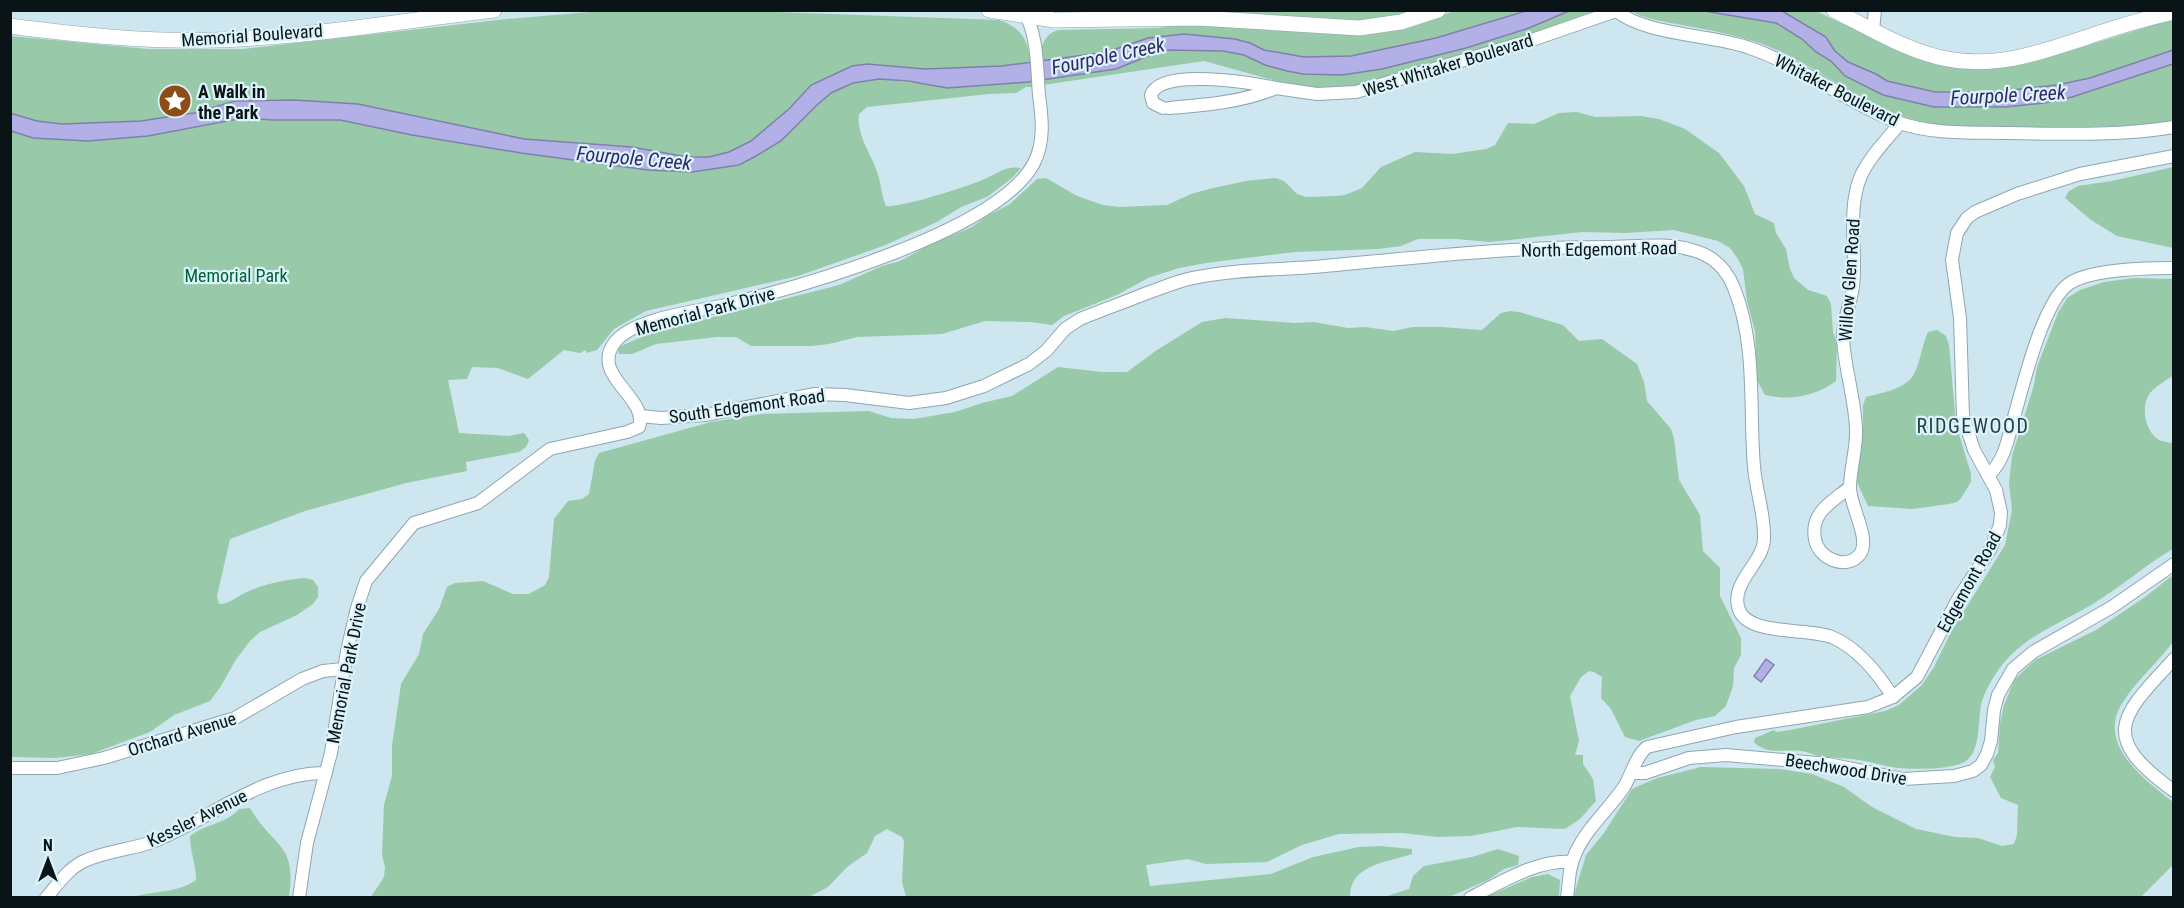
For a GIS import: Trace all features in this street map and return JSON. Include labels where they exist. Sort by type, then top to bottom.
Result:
[{"type":"street","name":"Memorial Boulevard","points":[[10,26],[126,38],[216,40],[305,33],[494,10]]},
{"type":"street","points":[[989,10],[1026,12],[1065,20],[1228,19],[1359,28],[1401,22],[1438,10]]},
{"type":"street","points":[[1834,10],[1919,51],[1936,57],[1975,63],[2029,56],[2142,15],[2174,12]]},
{"type":"street","points":[[1873,30],[1875,10]]},
{"type":"street","name":"West Whitaker Boulevard","points":[[1276,88],[1253,96],[1219,103],[1166,108],[1154,103],[1151,94],[1156,86],[1170,80],[1240,82],[1317,93],[1356,92],[1532,40],[1615,11]]},
{"type":"street","name":"Whitaker Boulevard","points":[[1615,11],[1638,23],[1749,48],[1781,61],[1900,123],[1934,130],[2048,134],[2138,133],[2174,127]]},
{"type":"street","name":"Memorial Park Drive","points":[[299,897],[307,843],[333,743],[343,669],[357,608],[366,581],[414,523],[477,503],[549,449],[639,427],[640,416],[630,397],[613,377],[610,367],[611,349],[624,334],[656,321],[835,275],[950,228],[983,210],[1017,185],[1037,157],[1041,127],[1033,36],[1026,12]]},
{"type":"street","name":"Willow Glen Road","points":[[1850,487],[1822,509],[1815,524],[1817,548],[1826,558],[1833,560],[1856,558],[1863,548],[1863,536],[1850,487],[1856,430],[1843,337],[1853,286],[1856,194],[1864,169],[1900,123]]},
{"type":"street","name":"Edgemont Road","points":[[1567,897],[1572,862],[1582,842],[1617,797],[1642,752],[1654,745],[1736,728],[1856,709],[1893,698],[1920,672],[1958,599],[1997,536],[2001,512],[1996,490],[1968,438],[1963,416],[1960,318],[1952,260],[1954,241],[1967,218],[1984,206],[2080,174],[2174,156]]},
{"type":"street","name":"North Edgemont Road","points":[[1080,319],[1191,278],[1232,272],[1511,250],[1665,246],[1701,253],[1720,264],[1733,284],[1742,315],[1750,374],[1754,463],[1764,541],[1739,591],[1738,609],[1742,615],[1758,626],[1821,633],[1838,640],[1848,646],[1876,674],[1893,698]]},
{"type":"street","points":[[1989,475],[2003,458],[2024,382],[2046,316],[2064,288],[2080,278],[2096,275],[2150,268],[2174,268]]},
{"type":"street","name":"South Edgemont Road","points":[[640,416],[661,418],[705,415],[816,394],[909,403],[946,398],[984,386],[1029,364],[1046,351],[1065,329],[1080,319]]},
{"type":"street","name":"Beechwood Drive","points":[[1632,773],[1646,773],[1689,758],[1726,755],[1828,764],[1903,779],[1954,776],[1973,771],[1981,765],[1988,754],[1998,695],[2013,669],[2033,652],[2112,607],[2174,564]]},
{"type":"street","points":[[2174,658],[2134,702],[2126,717],[2124,731],[2129,748],[2155,776],[2174,791]]},
{"type":"street","name":"Orchard Avenue","points":[[10,768],[57,768],[104,758],[235,718],[302,679],[323,671],[343,669]]},
{"type":"street","name":"Kessler Avenue","points":[[46,897],[81,862],[160,838],[257,789],[307,774],[326,773]]},
{"type":"street","points":[[1470,897],[1541,866],[1557,861],[1572,862]]},
{"type":"green space","name":"Memorial Park","points":[[613,10],[748,11],[999,20],[1010,25],[1024,38],[1029,55],[1033,87],[1026,87],[1016,93],[867,107],[859,114],[860,131],[877,170],[886,206],[905,204],[933,196],[974,183],[1005,169],[1021,168],[987,197],[961,207],[937,222],[883,246],[798,276],[646,311],[614,329],[597,350],[586,353],[586,350],[580,353],[564,350],[528,379],[498,368],[472,367],[467,379],[448,380],[459,433],[509,436],[524,433],[529,440],[526,447],[519,452],[466,462],[467,471],[406,483],[305,511],[230,539],[217,596],[219,604],[227,603],[266,585],[305,578],[313,580],[318,587],[318,597],[313,604],[297,615],[260,632],[250,641],[210,701],[174,715],[150,732],[91,754],[56,758],[11,757],[11,36],[148,49],[243,49],[507,19]],"holes":[[[858,73],[926,84],[879,79],[853,83],[831,93],[739,165],[692,172],[648,170],[462,143],[689,165],[726,158]]]},
{"type":"green space","points":[[1175,11],[1420,11],[1365,22]]},
{"type":"green space","points":[[1454,11],[1594,11],[1528,35],[1351,87],[1311,87],[1277,81],[1204,61],[1043,85],[1042,46],[1050,34],[1058,30],[1159,28],[1180,24],[1358,35],[1419,24]]},
{"type":"green space","points":[[1630,11],[1816,11],[1900,51],[1956,68],[1992,69],[2030,63],[2173,19],[2173,121],[2089,127],[1984,128],[1929,123],[1877,106],[1796,59],[1762,44],[1722,33],[1656,20]]},
{"type":"green space","points":[[1577,112],[1595,117],[1641,116],[1659,119],[1685,129],[1719,153],[1744,186],[1755,214],[1774,223],[1776,233],[1786,249],[1794,278],[1808,290],[1827,296],[1831,304],[1833,332],[1837,343],[1836,381],[1812,394],[1802,396],[1765,395],[1757,380],[1755,331],[1747,301],[1743,269],[1738,259],[1730,248],[1718,241],[1674,230],[1625,233],[1583,232],[1490,242],[1418,239],[1401,246],[1378,249],[1295,252],[1179,268],[1148,278],[1117,295],[1064,316],[1052,325],[985,321],[942,334],[857,337],[811,346],[751,346],[736,337],[717,337],[656,344],[632,354],[619,354],[618,350],[621,346],[651,333],[839,285],[882,266],[900,261],[972,227],[1010,204],[1037,179],[1046,178],[1077,196],[1103,205],[1119,207],[1167,205],[1209,189],[1246,181],[1275,178],[1284,181],[1297,194],[1306,197],[1345,195],[1362,188],[1381,167],[1415,152],[1452,154],[1486,149],[1495,145],[1508,123],[1534,124],[1559,113]]},
{"type":"green space","points":[[2173,167],[2173,248],[2117,236],[2091,220],[2065,198],[2069,191],[2078,186]]},
{"type":"green space","points":[[2134,278],[2173,279],[2173,376],[2150,393],[2145,411],[2147,425],[2154,436],[2159,440],[2173,443],[2173,549],[2102,598],[2042,632],[2008,658],[1987,688],[1981,708],[1975,749],[1966,761],[1950,767],[1904,768],[1854,759],[1823,757],[1801,751],[1764,749],[1754,742],[1755,738],[1774,730],[1776,732],[1790,730],[1885,711],[1899,705],[1922,685],[1934,667],[1951,632],[2005,545],[2012,510],[2009,483],[2012,456],[2034,385],[2037,367],[2058,313],[2067,298],[2080,290],[2104,282]]},
{"type":"green space","points":[[1510,311],[1563,325],[1579,341],[1602,339],[1637,364],[1644,382],[1647,401],[1671,429],[1679,480],[1700,515],[1703,551],[1720,568],[1720,596],[1741,638],[1741,655],[1734,668],[1733,686],[1726,706],[1715,716],[1696,720],[1639,741],[1625,737],[1611,709],[1601,698],[1602,677],[1589,671],[1581,677],[1570,696],[1579,741],[1575,755],[1583,755],[1583,764],[1593,779],[1596,801],[1580,819],[1565,829],[1517,827],[1471,836],[1438,837],[1402,833],[1339,834],[1302,845],[1267,862],[1206,864],[1188,859],[1146,865],[1150,886],[1271,874],[1313,857],[1359,847],[1412,849],[1412,854],[1363,871],[1351,886],[1350,897],[906,897],[902,882],[904,841],[902,837],[887,829],[875,836],[867,853],[847,867],[828,887],[809,897],[371,897],[384,877],[385,867],[382,855],[384,805],[392,776],[392,746],[401,684],[419,654],[423,634],[439,609],[447,587],[455,583],[483,581],[513,594],[529,594],[545,585],[549,577],[554,519],[568,501],[582,499],[589,494],[595,461],[599,453],[711,422],[762,414],[869,411],[891,418],[914,419],[955,412],[1012,396],[1058,367],[1102,372],[1127,372],[1202,322],[1225,318],[1295,323],[1313,322],[1348,328],[1365,327],[1393,331],[1413,327],[1482,330],[1501,313]]},
{"type":"green space","points":[[1937,330],[1946,336],[1949,345],[1956,424],[1971,474],[1971,482],[1957,502],[1949,504],[1913,509],[1868,506],[1857,482],[1863,429],[1863,405],[1866,397],[1894,389],[1912,378],[1928,332]]},
{"type":"green space","points":[[2173,575],[2173,642],[2129,694],[2116,717],[2115,732],[2119,746],[2127,760],[2149,783],[2173,802],[2173,865],[2141,897],[1573,898],[1586,855],[1604,833],[1632,789],[1657,778],[1701,767],[1779,769],[1812,774],[1844,787],[1872,807],[1916,829],[1955,837],[1978,838],[2002,846],[2014,844],[2017,835],[2018,805],[2001,798],[1990,777],[1995,767],[1993,760],[1998,753],[2004,705],[2015,679],[2035,660],[2096,630]]},
{"type":"green space","points":[[250,808],[286,855],[291,879],[289,897],[132,897],[173,890],[196,880],[190,836],[228,818],[239,809]]},
{"type":"green space","points":[[1498,849],[1519,856],[1518,865],[1504,869],[1488,880],[1449,897],[1384,897],[1409,889],[1413,876],[1424,866],[1472,857]]},
{"type":"green space","points":[[1548,874],[1560,880],[1559,897],[1486,897],[1532,877]]},
{"type":"water","name":"Fourpole Creek","points":[[1526,11],[1569,11],[1529,28],[1466,48],[1382,69],[1342,75],[1303,74],[1287,71],[1265,65],[1244,55],[1223,51],[1169,50],[1158,52],[1116,69],[1028,82],[947,88],[908,81],[879,79],[853,83],[831,93],[781,141],[756,156],[739,165],[692,172],[648,170],[521,153],[412,135],[340,120],[243,118],[148,136],[88,141],[33,138],[11,131],[10,113],[37,121],[62,124],[141,121],[194,113],[235,101],[294,100],[358,104],[524,139],[632,147],[687,157],[709,157],[729,152],[751,141],[790,108],[811,85],[852,66],[867,64],[925,69],[1002,66],[1107,52],[1148,38],[1184,34],[1235,39],[1264,50],[1304,57],[1351,56],[1436,38]]},
{"type":"water","name":"Fourpole Creek","points":[[1704,11],[1782,11],[1826,37],[1834,50],[1848,62],[1887,81],[1935,92],[1995,92],[2057,85],[2090,78],[2173,50],[2173,64],[2072,97],[2044,103],[2005,107],[1934,107],[1883,95],[1845,76],[1831,61],[1776,23]]},
{"type":"water","points":[[1766,659],[1774,665],[1761,682],[1754,676]]},
{"type":"place","name":"A Walk in the Park","points":[[175,101]]},
{"type":"district","name":"RIDGEWOOD","points":[[1973,426]]}]
